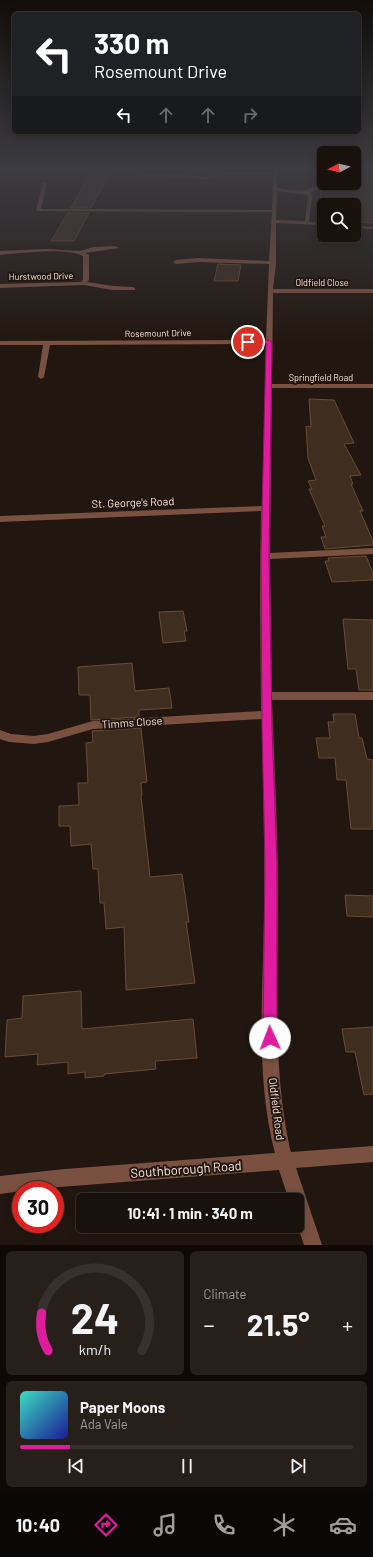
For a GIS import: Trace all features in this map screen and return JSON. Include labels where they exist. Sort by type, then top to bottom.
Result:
[{"type":"street","name":"Oldfield Road","points":[[274,227],[273,263],[270,291],[265,556],[266,696],[271,862],[269,1024],[274,1095],[279,1135],[286,1162],[313,1245]]},
{"type":"street","points":[[361,227],[373,228]]},
{"type":"street","points":[[0,253],[69,250],[81,252],[94,249],[116,248]]},
{"type":"street","points":[[81,252],[86,255],[86,280],[83,283]]},
{"type":"street","points":[[176,262],[198,260],[273,263]]},
{"type":"street","name":"Hurstwood Drive","points":[[0,286],[83,283],[113,288],[133,289]]},
{"type":"street","name":"Oldfield Close","points":[[270,291],[373,291]]},
{"type":"street","name":"Rosemount Drive","points":[[0,343],[269,342]]},
{"type":"street","points":[[41,378],[47,343]]},
{"type":"street","name":"Springfield Road","points":[[268,386],[373,386]]},
{"type":"street","name":"St. George's Road","points":[[0,519],[266,508]]},
{"type":"street","points":[[265,556],[373,551]]},
{"type":"street","points":[[266,696],[373,696]]},
{"type":"street","name":"Timms Close","points":[[0,734],[9,738],[34,740],[48,738],[92,725],[267,715]]},
{"type":"street","name":"Southborough Road","points":[[0,1185],[373,1154]]},
{"type":"building","points":[[59,227],[81,227],[74,241],[51,241]]},
{"type":"building","points":[[218,264],[241,265],[238,281],[214,281]]},
{"type":"building","points":[[309,399],[334,400],[354,443],[344,444],[361,475],[350,476],[353,484],[351,484],[363,511],[360,511],[373,541],[373,545],[325,549],[321,537],[326,537],[322,526],[325,526],[309,489],[312,489],[308,481],[316,480],[308,458],[306,426],[311,427]]},
{"type":"building","points":[[366,556],[373,573],[373,580],[332,582],[325,561],[329,561],[328,558]]},
{"type":"building","points":[[183,611],[187,631],[184,631],[186,641],[163,643],[159,612]]},
{"type":"building","points":[[343,619],[373,620],[373,690],[359,690],[356,669],[348,669]]},
{"type":"building","points":[[132,663],[135,691],[169,688],[172,708],[139,710],[139,717],[91,720],[90,695],[79,695],[78,667]]},
{"type":"building","points":[[333,714],[355,714],[359,738],[362,738],[367,759],[373,760],[373,829],[351,829],[346,780],[337,780],[335,758],[319,758],[316,738],[330,738],[328,722],[334,722]]},
{"type":"building","points":[[141,728],[147,782],[141,783],[141,796],[150,877],[182,874],[189,922],[186,922],[195,983],[126,990],[124,927],[106,929],[104,903],[100,903],[98,869],[93,869],[91,844],[71,846],[70,826],[59,826],[59,806],[79,805],[78,783],[88,783],[86,743],[93,742],[92,731]]},
{"type":"building","points":[[345,895],[373,896],[373,917],[347,916]]},
{"type":"building","points":[[81,991],[82,1029],[193,1019],[197,1058],[155,1061],[156,1069],[104,1074],[104,1076],[85,1078],[85,1072],[68,1074],[68,1062],[37,1065],[38,1054],[5,1057],[7,1020],[22,1018],[23,996]]},
{"type":"building","points":[[373,1027],[373,1094],[364,1095],[355,1052],[346,1052],[342,1029]]},
{"type":"route","points":[[248,342],[269,342],[265,623],[271,862],[270,1038]]}]
